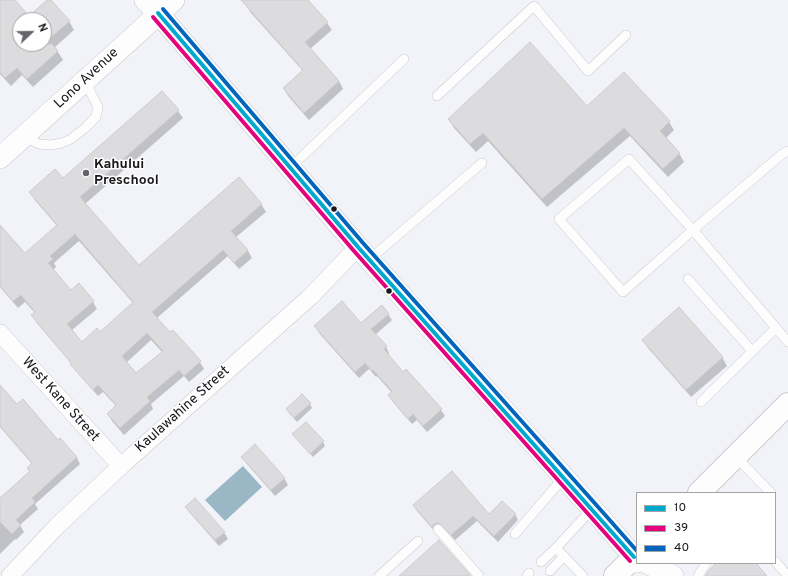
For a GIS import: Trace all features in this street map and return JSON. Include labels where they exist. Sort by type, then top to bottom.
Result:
[{"type":"main road","points":[[700,492],[788,404]]},
{"type":"main road","points":[[615,576],[636,561]]},
{"type":"street","name":"Lono Avenue","points":[[0,158],[84,81],[152,7],[174,0]]},
{"type":"street","points":[[152,7],[364,253],[636,558]]},
{"type":"street","name":"Kaulawahine Street","points":[[10,576],[57,526],[121,466],[311,296],[364,253]]},
{"type":"street","name":"West Kane Street","points":[[0,333],[121,466]]},
{"type":"street","points":[[640,564],[644,576]]},
{"type":"street","points":[[647,564],[673,576]]},
{"type":"lane","points":[[437,96],[532,3],[588,71],[626,35]]},
{"type":"lane","points":[[290,168],[404,59]]},
{"type":"lane","points":[[24,137],[39,144],[50,146],[71,139],[85,128],[96,117],[98,107],[84,81]]},
{"type":"lane","points":[[788,151],[781,155],[692,230],[623,292],[559,220],[629,159],[692,230],[788,342]]},
{"type":"lane","points":[[364,253],[482,163]]},
{"type":"lane","points":[[688,279],[752,351]]},
{"type":"lane","points":[[701,402],[776,328]]},
{"type":"lane","points":[[736,457],[770,492]]},
{"type":"lane","points":[[515,534],[564,477]]},
{"type":"lane","points":[[541,562],[592,509]]},
{"type":"lane","points":[[438,529],[479,576]]},
{"type":"lane","points":[[380,576],[418,541]]},
{"type":"lane","points":[[556,548],[580,573],[570,576]]},
{"type":"lane","points":[[550,571],[564,556]]},
{"type":"lane","points":[[776,562],[788,576]]},
{"type":"lane","points":[[698,576],[705,564]]},
{"type":"water","points":[[243,466],[262,487],[225,521],[205,500]]},
{"type":"building","points":[[0,0],[15,0],[26,12],[12,12],[12,52],[52,52],[52,44],[58,51],[27,79],[17,68],[5,78],[0,72]]},
{"type":"building","points":[[47,0],[51,0],[70,21],[52,36],[52,12],[34,12]]},
{"type":"building","points":[[241,0],[308,0],[328,22],[305,42],[339,81],[304,113],[283,88],[303,70]]},
{"type":"building","points":[[530,42],[587,106],[624,72],[670,121],[660,131],[680,153],[663,169],[624,128],[542,199],[483,133],[470,144],[448,119]]},
{"type":"building","points":[[162,91],[179,110],[80,197],[139,265],[239,177],[262,204],[231,231],[248,250],[234,263],[223,250],[152,312],[170,332],[173,330],[201,361],[184,376],[179,370],[147,397],[150,401],[120,428],[107,414],[116,405],[98,385],[93,390],[70,364],[71,363],[31,315],[35,312],[21,295],[13,301],[0,286],[0,225],[25,253],[57,225],[29,192],[55,169],[63,178]],"holes":[[[75,234],[133,302],[100,332],[97,328],[82,342],[67,324],[94,301],[79,283],[71,290],[48,263],[53,259],[50,256]],[[147,333],[163,351],[136,373],[122,356]]]},
{"type":"building","points":[[342,301],[361,323],[382,305],[389,314],[371,329],[387,346],[384,349],[403,372],[406,369],[442,409],[423,426],[413,414],[408,419],[388,395],[392,391],[373,370],[372,371],[365,363],[355,372],[314,326]]},
{"type":"building","points":[[679,307],[723,357],[686,390],[642,340]]},
{"type":"building","points":[[0,385],[17,404],[23,399],[58,440],[60,438],[77,457],[32,498],[35,502],[16,520],[21,525],[12,534],[0,522],[0,498],[30,471],[27,468],[32,463],[0,426]]},
{"type":"building","points":[[302,394],[311,403],[294,418],[286,409]]},
{"type":"building","points":[[306,422],[324,441],[310,454],[292,434]]},
{"type":"building","points":[[255,444],[285,478],[271,490],[241,457]]},
{"type":"building","points":[[452,471],[489,514],[502,501],[516,514],[494,536],[473,516],[451,535],[440,524],[434,524],[432,528],[413,505]]},
{"type":"building","points":[[195,498],[225,532],[215,540],[185,507]]},
{"type":"building","points":[[439,540],[471,576],[399,576]]},
{"type":"building","points":[[715,564],[757,564],[767,576],[705,576]]},
{"type":"transit line","name":"40","points":[[163,9],[363,243],[636,550]]},
{"type":"transit line","name":"10","points":[[158,13],[358,247],[634,557]]},
{"type":"transit line","name":"39","points":[[153,17],[354,251],[630,561]]},
{"type":"place","name":"Kahului Preschool","points":[[86,173]]}]
